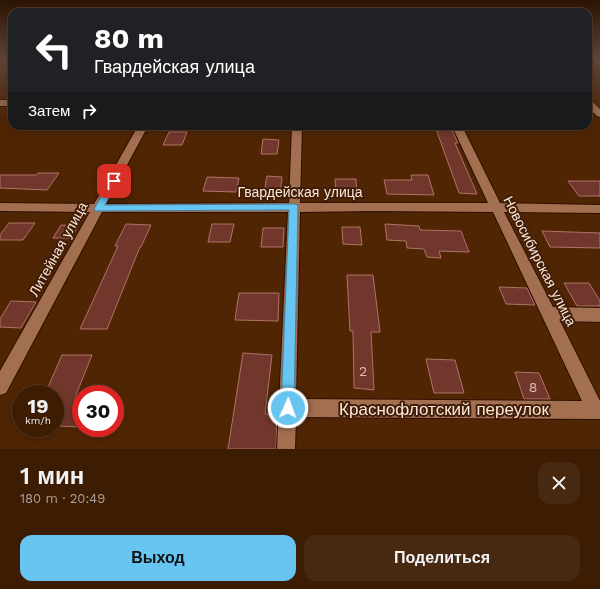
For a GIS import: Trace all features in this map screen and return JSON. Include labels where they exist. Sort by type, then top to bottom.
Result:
[{"type":"street","points":[[592,106],[600,114]]},
{"type":"street","name":"Литейная улица","points":[[0,387],[142,130]]},
{"type":"street","points":[[286,449],[293,206],[297,130]]},
{"type":"street","name":"Новосибирская улица","points":[[459,130],[494,206],[550,314],[597,410]]},
{"type":"street","name":"Гвардейская улица","points":[[0,207],[99,209],[293,206],[494,206],[600,209]]},
{"type":"street","points":[[550,314],[600,316]]},
{"type":"street","name":"Краснофлотский переулок","points":[[288,408],[597,410]]},
{"type":"building","points":[[436,130],[452,130],[458,143],[455,143],[477,194],[459,193]]},
{"type":"building","points":[[169,132],[187,132],[182,145],[163,145]]},
{"type":"building","points":[[263,139],[279,140],[277,154],[261,154]]},
{"type":"building","points":[[38,173],[59,173],[47,190],[0,188],[0,175],[36,175]]},
{"type":"building","points":[[411,175],[428,175],[434,195],[387,194],[384,180],[412,180]]},
{"type":"building","points":[[267,176],[282,177],[280,193],[264,193]]},
{"type":"building","points":[[207,177],[239,178],[236,192],[203,191]]},
{"type":"building","points":[[335,179],[356,179],[357,195],[336,195]]},
{"type":"building","points":[[568,181],[600,181],[600,196],[579,196]]},
{"type":"building","points":[[9,223],[35,223],[23,240],[0,240],[0,235]]},
{"type":"building","points":[[126,224],[151,225],[140,247],[107,329],[80,329],[118,246],[115,246]]},
{"type":"building","points":[[212,224],[234,224],[230,242],[208,242]]},
{"type":"building","points":[[385,224],[419,226],[420,230],[461,231],[469,252],[439,251],[441,258],[427,257],[424,249],[407,248],[406,241],[387,240]]},
{"type":"building","points":[[61,225],[78,226],[71,238],[53,238]]},
{"type":"building","points":[[342,227],[360,227],[362,245],[343,244]]},
{"type":"building","points":[[263,228],[284,228],[283,247],[261,247]]},
{"type":"building","points":[[542,231],[600,233],[600,248],[550,247]]},
{"type":"building","points":[[347,275],[373,275],[380,332],[371,332],[374,390],[354,388],[353,331],[350,331]]},
{"type":"building","points":[[564,283],[589,283],[600,301],[600,306],[577,306]]},
{"type":"building","points":[[499,287],[527,288],[535,305],[506,304]]},
{"type":"building","points":[[239,293],[279,293],[278,321],[235,320]]},
{"type":"building","points":[[11,301],[36,302],[21,328],[0,327],[0,319]]},
{"type":"building","points":[[243,353],[272,355],[265,414],[277,414],[276,449],[228,449]]},
{"type":"building","points":[[62,355],[92,355],[80,385],[72,385],[72,427],[64,426],[64,385],[49,385]]},
{"type":"building","points":[[426,359],[455,360],[464,393],[434,393]]},
{"type":"building","points":[[515,372],[539,373],[550,399],[524,399]]},
{"type":"route","points":[[114,181],[99,209],[293,206],[288,408]]}]
